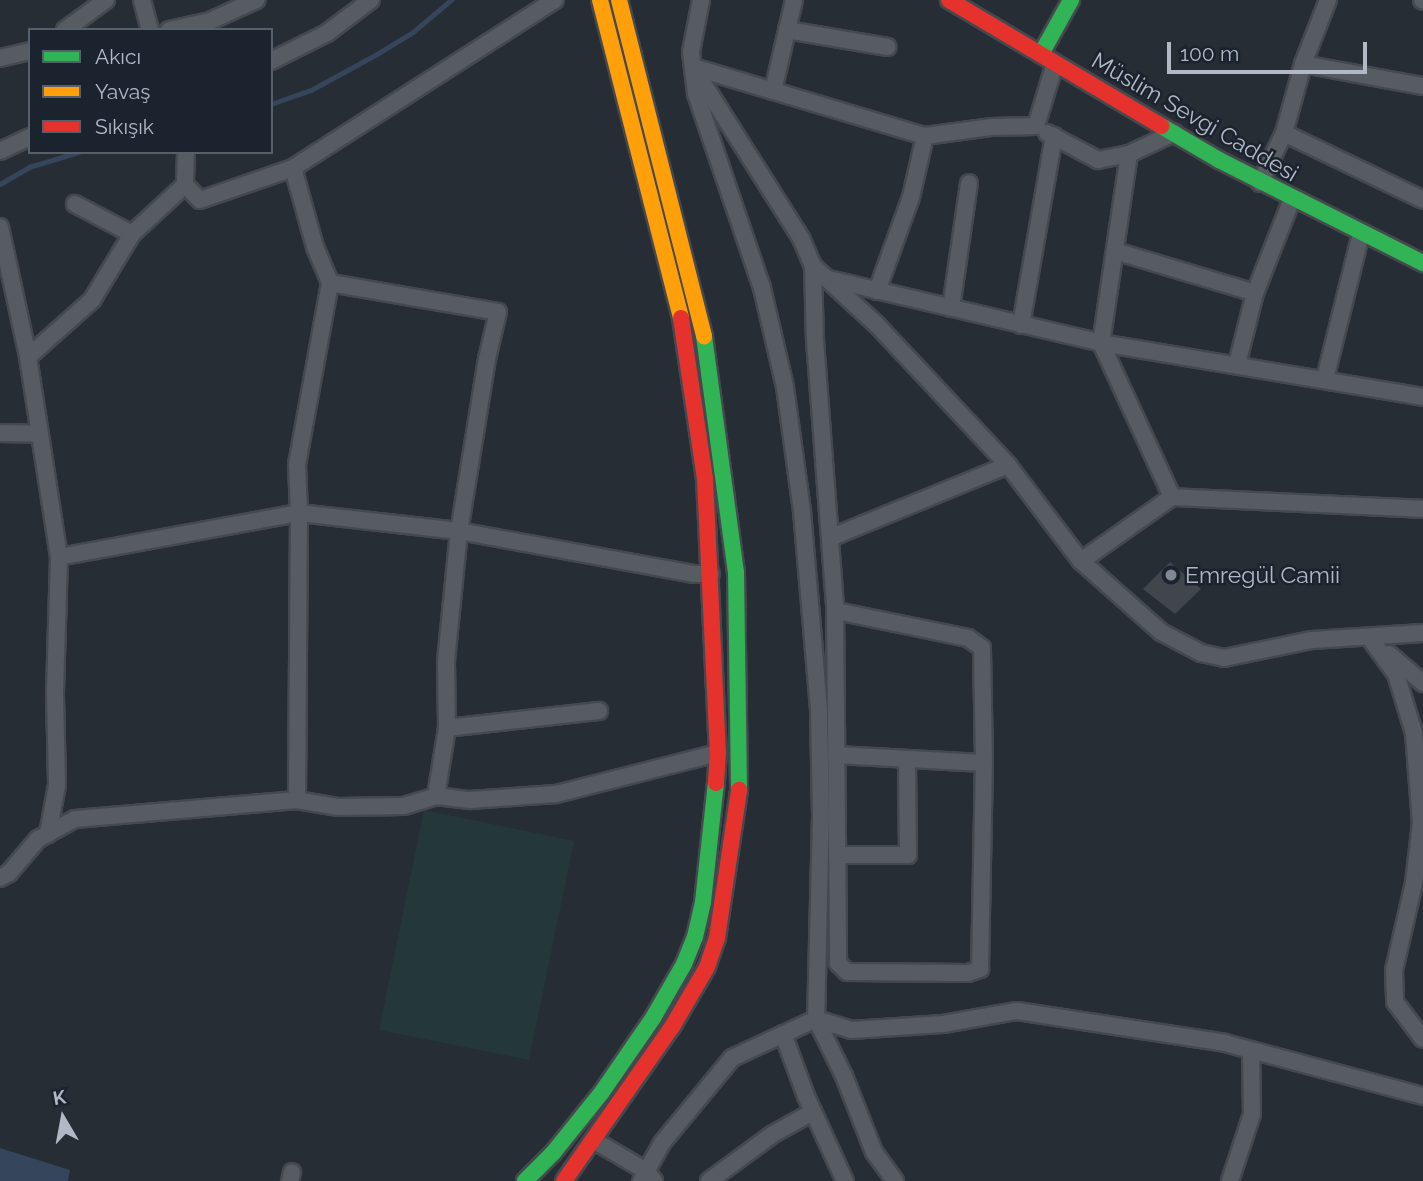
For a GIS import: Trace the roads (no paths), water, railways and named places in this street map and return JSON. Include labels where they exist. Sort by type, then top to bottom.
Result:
[{"type":"street","points":[[68,28],[106,0]]},
{"type":"street","points":[[142,0],[149,28]]},
{"type":"street","points":[[193,27],[256,0]]},
{"type":"street","points":[[273,60],[327,33],[371,0]]},
{"type":"street","points":[[185,185],[200,200],[293,168],[555,0]]},
{"type":"street","points":[[529,1180],[602,1092],[653,1018],[684,964],[695,937],[703,902],[718,752],[711,574],[700,441],[680,311],[600,0]]},
{"type":"street","points":[[564,1181],[600,1144],[707,967],[717,938],[739,801],[741,752],[736,572],[711,368],[698,306],[619,0]]},
{"type":"street","points":[[701,0],[691,52],[696,94],[762,288],[785,387],[802,512],[819,711],[821,817],[816,1019],[844,1076],[874,1152],[895,1181]]},
{"type":"street","points":[[773,91],[794,0]]},
{"type":"street","name":"Müslim Sevgi Caddesi","points":[[949,0],[1260,183],[1423,263]]},
{"type":"street","points":[[1041,54],[1071,0]]},
{"type":"street","points":[[1260,183],[1284,133],[1303,64],[1328,0]]},
{"type":"street","points":[[786,30],[888,47]]},
{"type":"street","points":[[0,58],[28,51]]},
{"type":"street","points":[[1036,126],[1055,63]]},
{"type":"street","points":[[1303,64],[1423,86]]},
{"type":"street","points":[[693,68],[926,136],[992,127],[1036,126],[1098,160],[1129,155],[1174,133]]},
{"type":"street","points":[[693,68],[801,238],[813,266],[815,340],[832,537],[835,611],[838,963],[846,972],[968,973],[980,969],[984,763],[982,648],[968,638],[835,611]]},
{"type":"street","points":[[1284,133],[1423,200]]},
{"type":"street","points":[[877,291],[911,197],[926,136]]},
{"type":"street","points":[[1021,325],[1054,136]]},
{"type":"street","points":[[0,152],[28,138]]},
{"type":"street","points":[[28,357],[92,300],[132,234],[185,185],[186,154]]},
{"type":"street","points":[[1129,155],[1101,343],[1172,497]]},
{"type":"street","points":[[293,168],[315,247],[330,283],[297,464],[297,800]]},
{"type":"street","points":[[951,308],[969,183]]},
{"type":"street","points":[[1237,364],[1255,293],[1292,199]]},
{"type":"street","points":[[75,204],[132,234]]},
{"type":"street","points":[[0,230],[28,357],[59,557],[55,695],[57,785],[48,834]]},
{"type":"street","points":[[1325,379],[1361,233]]},
{"type":"street","points":[[1115,251],[1255,293]]},
{"type":"street","points":[[813,266],[877,325],[1008,465],[1081,561],[1161,632],[1201,653],[1224,657],[1311,640],[1423,634]]},
{"type":"street","points":[[827,279],[1101,343],[1423,397]]},
{"type":"street","points":[[330,283],[498,312],[487,359],[460,531],[446,663],[447,727],[436,796]]},
{"type":"street","points":[[0,433],[39,434]]},
{"type":"street","points":[[832,537],[1008,465]]},
{"type":"street","points":[[1081,561],[1172,497],[1423,509]]},
{"type":"street","points":[[59,557],[299,513],[460,531],[693,574],[711,574]]},
{"type":"street","points":[[1369,637],[1423,682]]},
{"type":"street","points":[[1369,637],[1396,674],[1414,733],[1421,823],[1414,883],[1395,981],[1395,1002],[1423,1039]]},
{"type":"street","points":[[447,727],[599,710]]},
{"type":"street","points":[[0,878],[9,873],[38,839],[75,819],[297,800],[338,807],[404,806],[436,796],[470,800],[556,794],[718,752],[741,752]]},
{"type":"street","points":[[836,755],[984,763]]},
{"type":"street","points":[[837,855],[908,855],[907,758]]},
{"type":"street","points":[[600,1144],[628,1160],[647,1178],[662,1143],[732,1058],[816,1019],[851,1030],[943,1024],[1017,1011],[1225,1043],[1423,1096]]},
{"type":"street","points":[[783,1034],[813,1112],[844,1181]]},
{"type":"street","points":[[1230,1181],[1252,1114],[1251,1050]]},
{"type":"street","points":[[709,1181],[773,1134],[813,1112]]},
{"type":"water","points":[[0,1148],[70,1170],[68,1181],[0,1181]]},
{"type":"waterway","points":[[273,103],[311,90],[377,54],[413,32],[451,0]]},
{"type":"waterway","points":[[0,184],[29,167],[72,154]]},
{"type":"place","name":"Emregül Camii","points":[[1171,575]]}]
